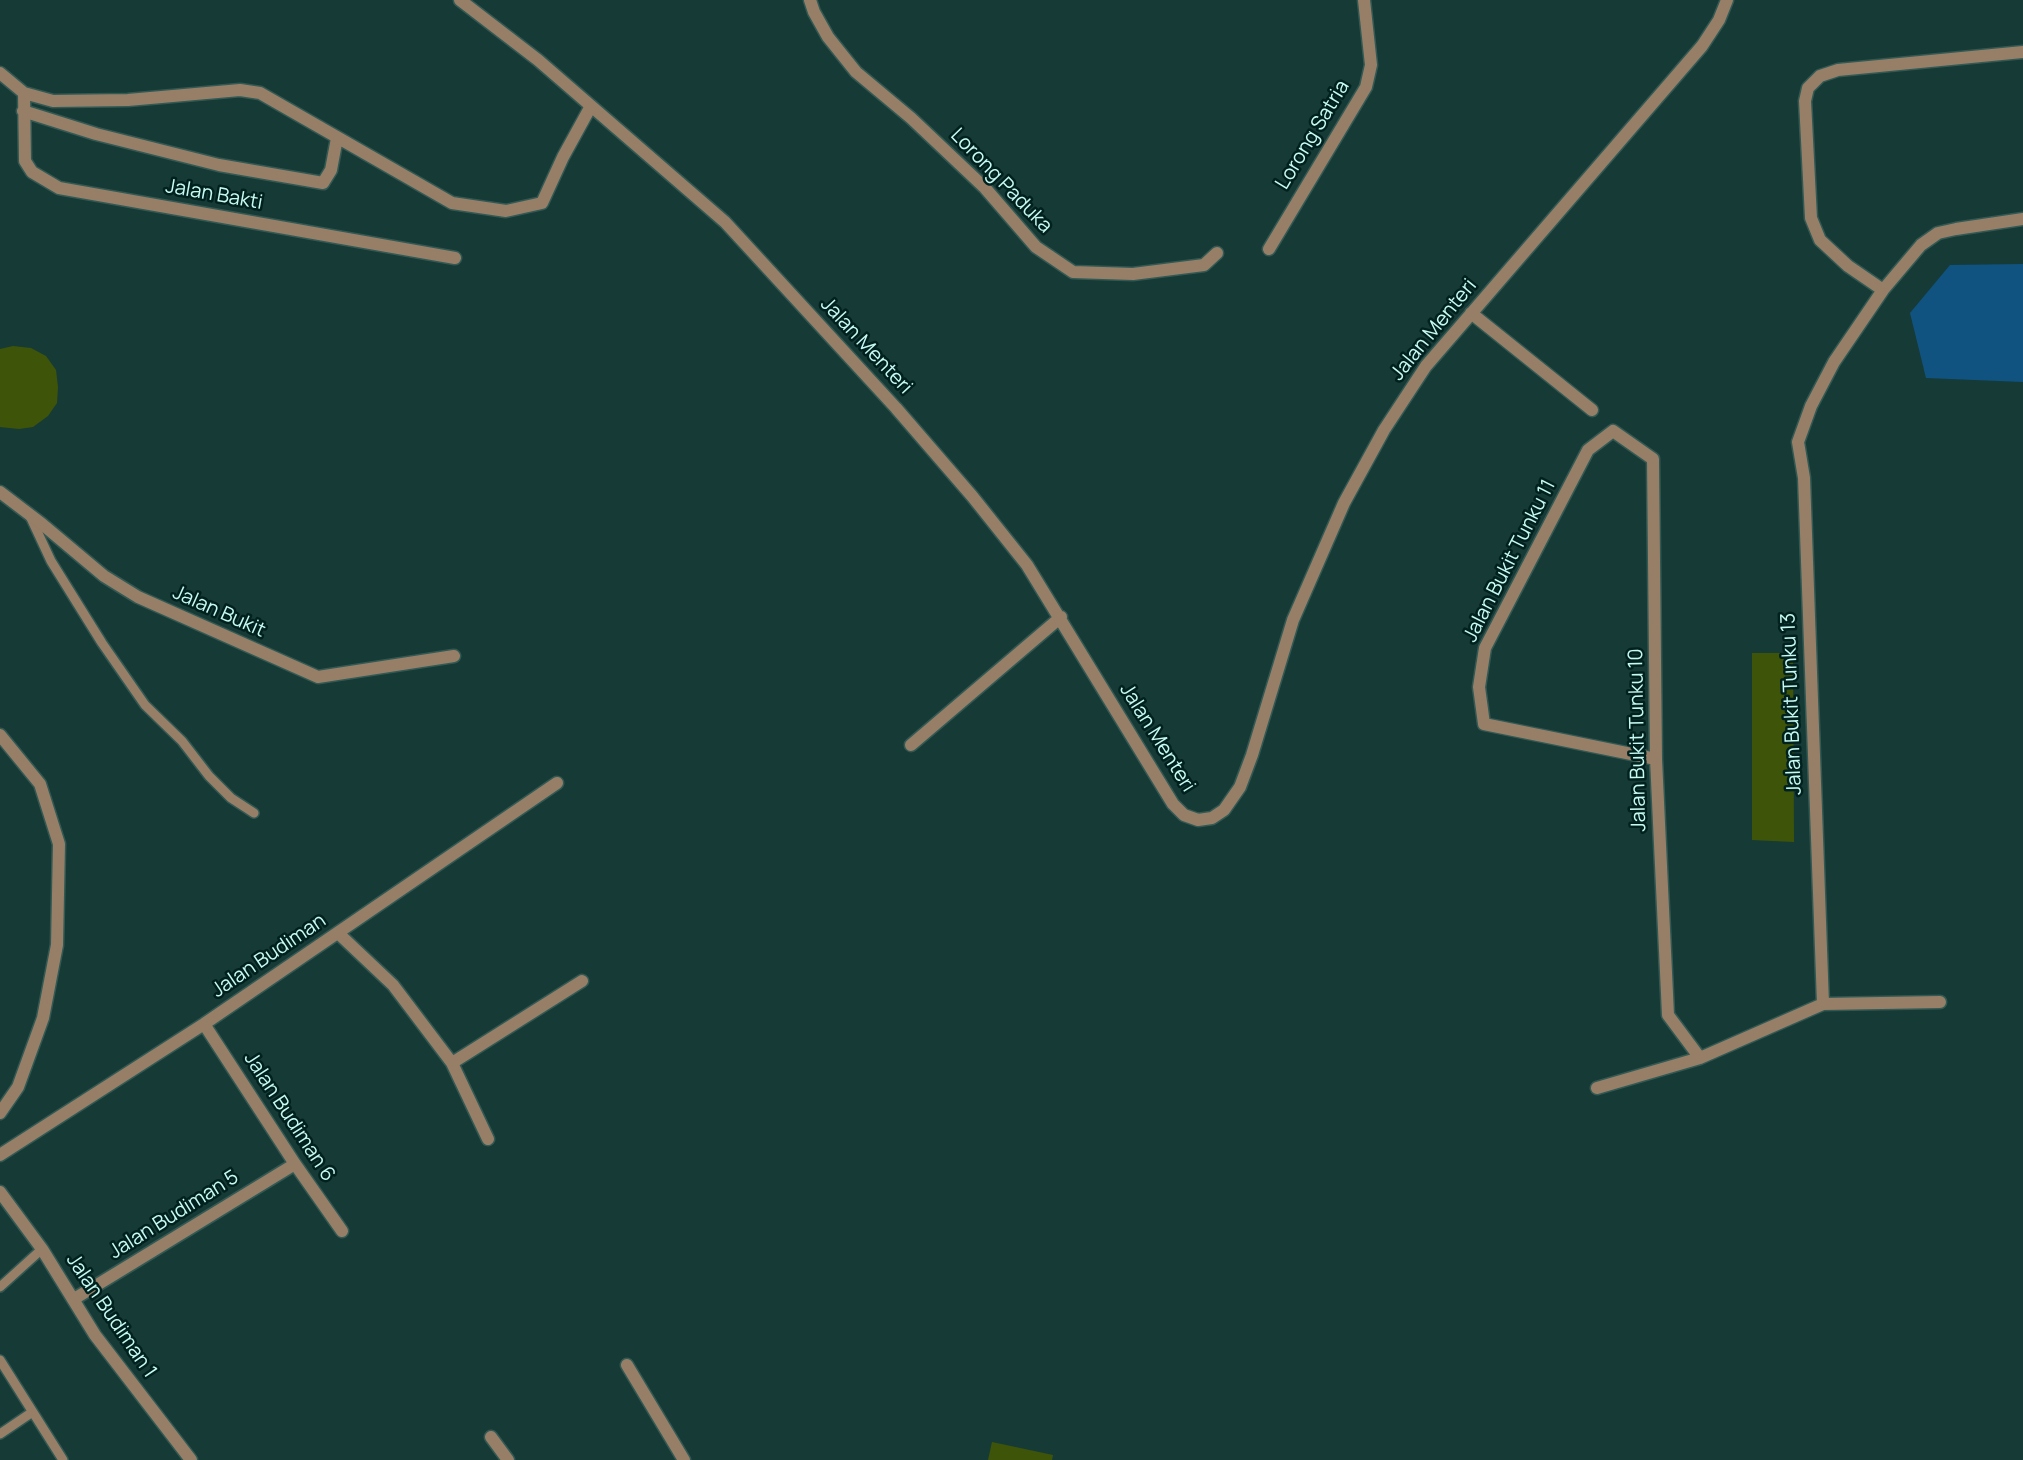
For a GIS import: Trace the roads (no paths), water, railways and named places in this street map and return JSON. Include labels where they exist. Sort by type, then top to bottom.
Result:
[{"type":"street","name":"Jalan Menteri","points":[[460,0],[538,60],[725,222],[873,382],[1021,556],[1173,804],[1184,815],[1197,820],[1212,818],[1224,810],[1240,787],[1252,756],[1293,620],[1344,503],[1384,430],[1426,366],[1711,35],[1725,9],[1727,0]]},
{"type":"street","name":"Lorong Paduka","points":[[810,0],[828,37],[856,72],[911,118],[985,188],[1036,247],[1073,272],[1133,274],[1204,265],[1217,253]]},
{"type":"street","name":"Lorong Satria","points":[[1269,249],[1366,87],[1371,65],[1364,0]]},
{"type":"street","points":[[1883,290],[1848,266],[1820,240],[1811,218],[1805,101],[1808,88],[1820,76],[1838,70],[2023,52]]},
{"type":"street","points":[[0,73],[24,93],[53,101],[128,100],[240,90],[260,93],[452,203],[506,211],[542,203],[563,157],[591,106]]},
{"type":"street","name":"Jalan Bakti","points":[[24,93],[25,161],[32,172],[59,188],[455,258]]},
{"type":"street","name":"Jalan Bakti","points":[[23,111],[96,134],[219,165],[323,183],[331,170],[337,138]]},
{"type":"street","name":"Jalan Bukit Tunku 13","points":[[1823,1004],[1804,478],[1798,442],[1811,406],[1834,363],[1883,290],[1921,245],[1938,233],[2023,219]]},
{"type":"street","points":[[1471,313],[1592,410]]},
{"type":"street","name":"Jalan Bukit Tunku 11","points":[[1613,431],[1588,450],[1485,648],[1479,687],[1484,724],[1656,759]]},
{"type":"street","name":"Jalan Bukit Tunku 10","points":[[1613,431],[1653,459],[1656,759],[1668,1015],[1700,1058]]},
{"type":"street","name":"Jalan Bukit","points":[[0,492],[105,576],[138,597],[318,677],[454,656]]},
{"type":"street","points":[[912,745],[1060,617]]},
{"type":"street","points":[[0,735],[40,784],[59,844],[57,945],[43,1018],[18,1087],[0,1113]]},
{"type":"street","name":"Jalan Budiman","points":[[0,1155],[204,1024],[557,783]]},
{"type":"street","points":[[338,933],[393,985],[452,1063],[488,1139]]},
{"type":"street","points":[[452,1063],[582,981]]},
{"type":"street","points":[[1597,1088],[1700,1058],[1823,1004],[1940,1002]]},
{"type":"street","name":"Jalan Budiman 6","points":[[204,1024],[295,1164],[342,1231]]},
{"type":"street","name":"Jalan Budiman 5","points":[[74,1299],[295,1164]]},
{"type":"street","name":"Jalan Budiman 1","points":[[0,1192],[42,1249],[95,1335],[191,1460]]},
{"type":"street","points":[[627,1365],[684,1460]]},
{"type":"street","points":[[491,1437],[508,1460]]},
{"type":"lane","points":[[29,514],[51,561],[102,643],[145,705],[182,741],[224,791],[254,813]]},
{"type":"lane","points":[[0,1287],[42,1249]]},
{"type":"lane","points":[[0,1360],[63,1460]]},
{"type":"lane","points":[[0,1434],[32,1413]]},
{"type":"water","points":[[2023,264],[2023,382],[1926,378],[1910,313],[1950,265]]}]
